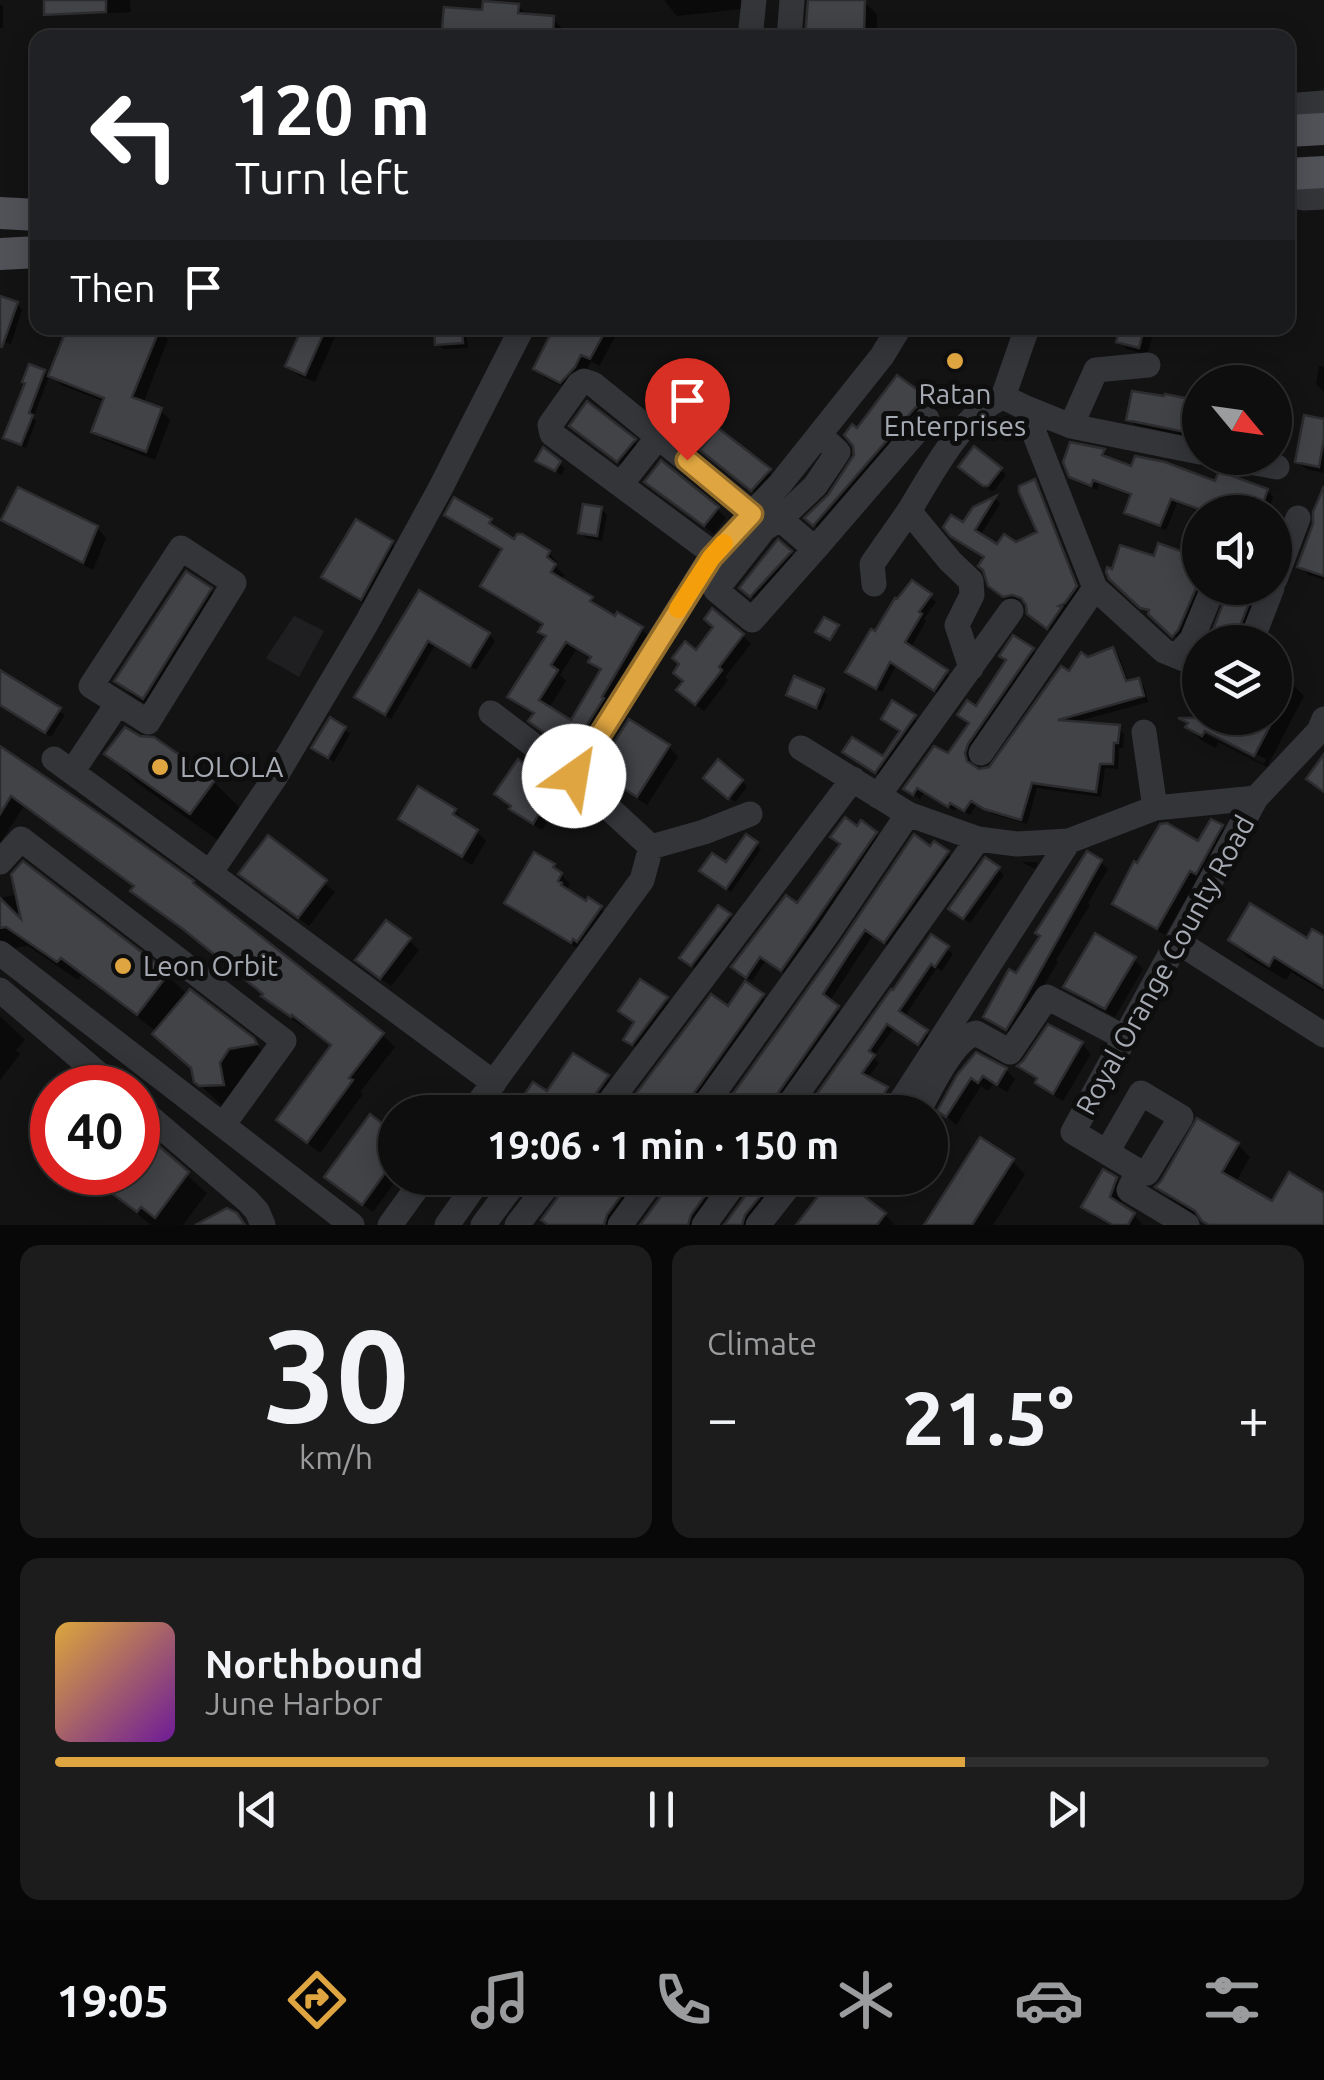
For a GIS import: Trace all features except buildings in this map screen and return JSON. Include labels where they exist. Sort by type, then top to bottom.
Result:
[{"type":"main road","points":[[1295,131],[1324,129]]},
{"type":"main road","points":[[1295,174],[1324,172]]},
{"type":"main road","points":[[0,213],[30,214]]},
{"type":"main road","points":[[0,254],[30,252]]},
{"type":"street","points":[[751,30],[754,0]]},
{"type":"street","points":[[790,30],[792,0]]},
{"type":"street","points":[[1295,105],[1324,103]]},
{"type":"street","points":[[1295,196],[1324,197]]},
{"type":"street","points":[[210,872],[274,779],[366,624],[518,335]]},
{"type":"street","points":[[574,776],[714,554],[820,435],[895,335]]},
{"type":"street","points":[[1026,335],[1014,402],[1096,588],[1164,651],[1182,655]]},
{"type":"street","points":[[1072,426],[1096,370],[1148,365]]},
{"type":"street","points":[[714,554],[550,430],[580,384],[593,384],[752,514]]},
{"type":"street","points":[[874,584],[872,564],[955,438],[992,401],[1014,402],[1072,426],[1182,448]]},
{"type":"street","points":[[820,435],[838,452],[816,486],[764,529],[716,590],[752,620],[927,419]]},
{"type":"street","points":[[621,484],[659,436]]},
{"type":"street","points":[[909,511],[971,582],[972,594],[957,625],[971,668]]},
{"type":"street","points":[[780,518],[814,549]]},
{"type":"street","points":[[1292,534],[1298,518]]},
{"type":"street","points":[[180,548],[234,583],[148,722],[118,703],[91,686],[180,548]]},
{"type":"street","points":[[981,754],[1096,588]]},
{"type":"street","points":[[878,796],[1011,612]]},
{"type":"street","points":[[118,703],[63,766],[494,1084]]},
{"type":"street","points":[[491,713],[574,776],[651,847]]},
{"type":"street","name":"Royal Orange County Road","points":[[1107,1152],[1074,1132],[1256,798],[1319,731],[1324,719]]},
{"type":"street","points":[[1144,732],[1155,808]]},
{"type":"street","points":[[800,748],[908,814],[978,840],[1016,844],[1069,841],[1155,808],[1256,798]]},
{"type":"street","points":[[615,1095],[853,778]]},
{"type":"street","points":[[651,847],[750,814]]},
{"type":"street","points":[[712,1095],[908,814]]},
{"type":"street","points":[[0,862],[21,839],[284,1041],[223,1124]]},
{"type":"street","points":[[796,1095],[978,840]]},
{"type":"street","points":[[916,1095],[1069,841]]},
{"type":"street","points":[[485,1095],[642,880],[651,847]]},
{"type":"street","points":[[1178,942],[1324,1035]]},
{"type":"street","points":[[0,953],[352,1225]]},
{"type":"street","points":[[0,990],[88,1065]]},
{"type":"street","points":[[919,1095],[970,1034],[976,1033],[1010,1052],[1047,997],[1125,1038]]},
{"type":"street","points":[[1141,1092],[1180,1116],[1147,1174],[1107,1152],[1141,1092]]},
{"type":"street","points":[[160,1126],[248,1201],[263,1225]]},
{"type":"street","points":[[1138,1171],[1129,1190],[1143,1214],[1187,1225]]},
{"type":"street","points":[[390,1225],[412,1195]]},
{"type":"street","points":[[447,1225],[468,1195]]},
{"type":"street","points":[[484,1225],[506,1195]]},
{"type":"street","points":[[517,1225],[540,1195]]},
{"type":"street","points":[[620,1225],[642,1195]]},
{"type":"street","points":[[704,1225],[726,1195]]},
{"type":"street","points":[[758,1225],[782,1195]]},
{"type":"shaded area","points":[[294,616],[324,631],[299,677],[266,658]]},
{"type":"slow traffic","points":[[678,609],[724,543]]},
{"type":"place","name":"Ratan Enterprises","points":[[955,361]]},
{"type":"place","name":"LOLOLA","points":[[160,767]]},
{"type":"place","name":"Leon Orbit","points":[[123,966]]},
{"type":"route","points":[[574,776],[711,558],[752,514],[687,460]]}]
